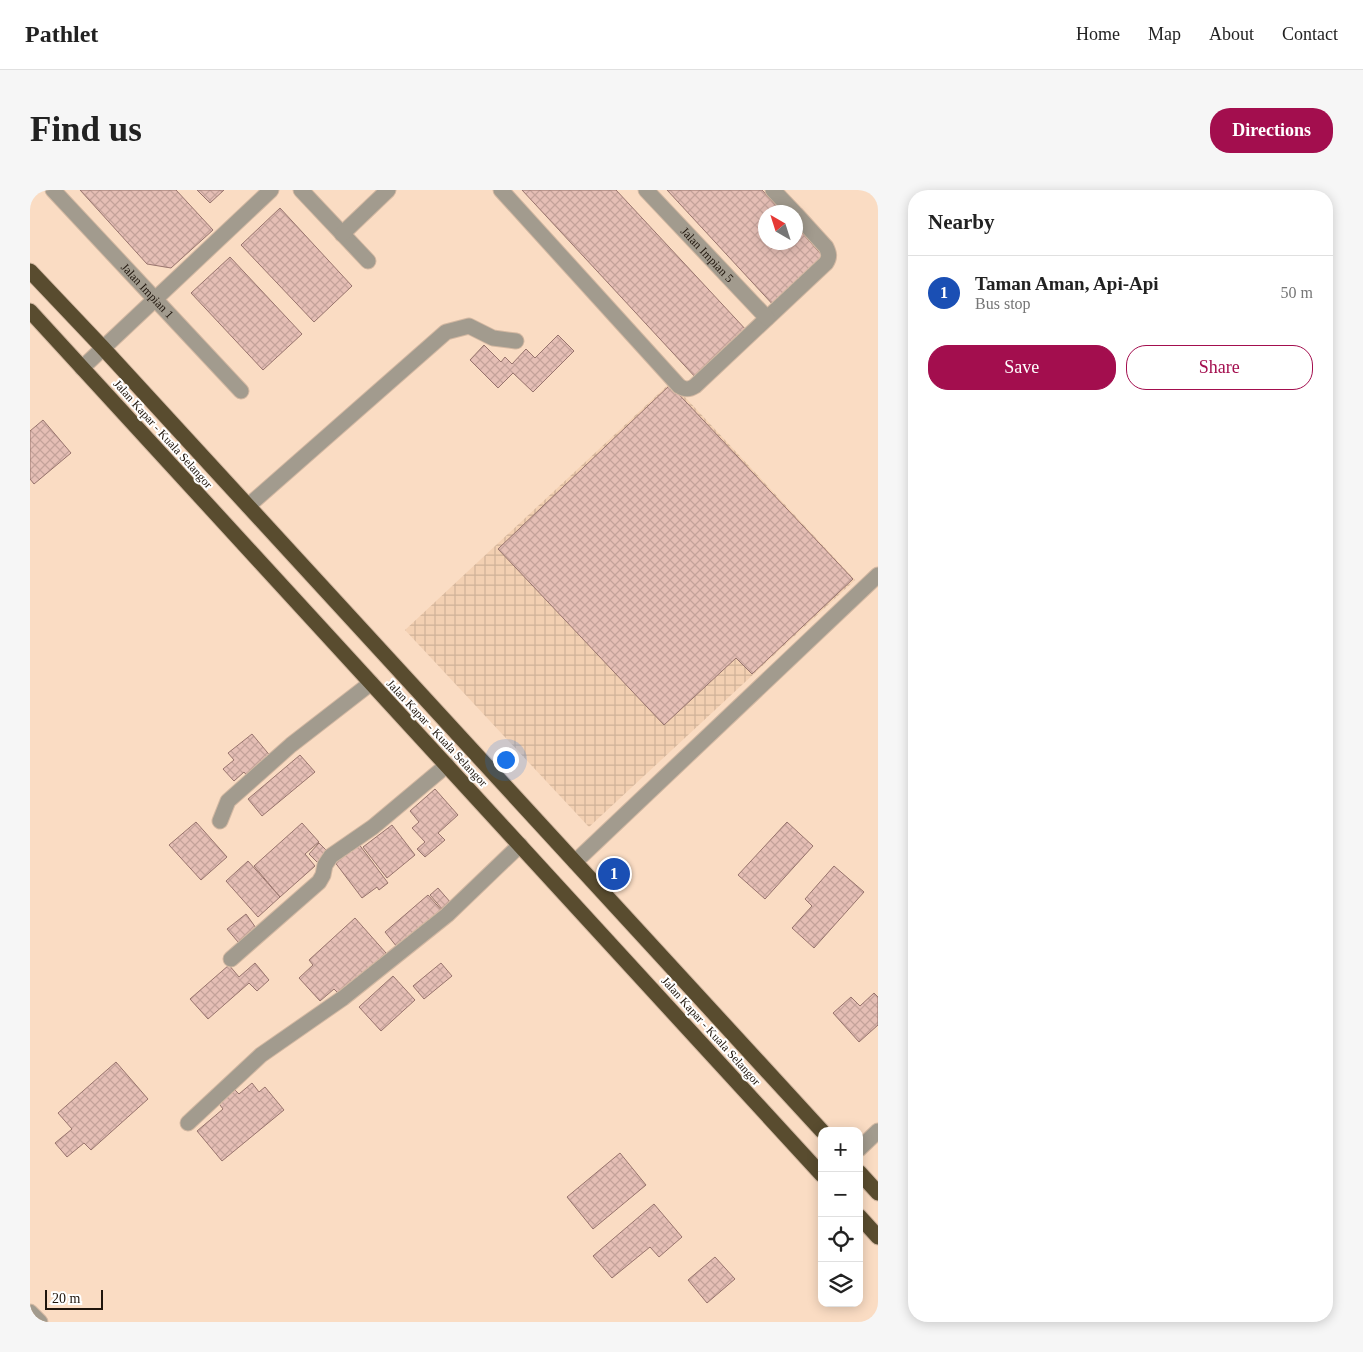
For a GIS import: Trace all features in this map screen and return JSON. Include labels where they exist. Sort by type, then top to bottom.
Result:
[{"type":"highway","name":"Jalan Kapar - Kuala Selangor","points":[[30,271],[103,348],[818,1127]]},
{"type":"highway","name":"Jalan Kapar - Kuala Selangor","points":[[30,311],[819,1172]]},
{"type":"highway","points":[[863,1176],[878,1193]]},
{"type":"highway","points":[[860,1217],[878,1236]]},
{"type":"street","name":"Jalan Impian 1","points":[[53,190],[240,392]]},
{"type":"street","points":[[82,368],[271,190]]},
{"type":"street","points":[[301,190],[368,261]]},
{"type":"street","points":[[342,234],[388,190]]},
{"type":"street","points":[[501,190],[679,386],[684,389],[690,389],[695,386],[826,263],[829,258],[829,252],[803,222]]},
{"type":"street","name":"Jalan Impian 5","points":[[646,190],[768,318]]},
{"type":"street","points":[[773,190],[787,205]]},
{"type":"street","points":[[248,506],[446,332],[469,326],[493,338],[516,342]]},
{"type":"street","points":[[575,862],[878,575]]},
{"type":"street","points":[[220,821],[228,801],[291,745],[370,682]]},
{"type":"street","points":[[232,959],[318,882],[331,856],[373,827],[447,765]]},
{"type":"street","points":[[188,1124],[261,1056],[343,998],[447,915],[520,844]]},
{"type":"street","points":[[863,1145],[878,1130]]},
{"type":"street","points":[[30,1312],[40,1322]]},
{"type":"shaded area","points":[[671,382],[855,580],[589,827],[405,630]]},
{"type":"building","points":[[80,190],[176,190],[213,230],[171,268],[147,264]]},
{"type":"building","points":[[197,190],[224,190],[210,203]]},
{"type":"building","points":[[522,190],[616,190],[748,332],[697,379]]},
{"type":"building","points":[[667,190],[762,190],[776,205],[758,205],[758,250],[803,250],[803,234],[827,261],[776,308]]},
{"type":"building","points":[[280,208],[352,286],[314,322],[241,245]]},
{"type":"building","points":[[230,257],[302,334],[263,370],[191,293]]},
{"type":"building","points":[[558,335],[574,351],[533,392],[513,373],[498,388],[470,360],[484,345],[501,362],[505,357],[512,364],[526,349],[535,358]]},
{"type":"building","points":[[670,385],[853,579],[752,674],[736,658],[664,725],[498,549]]},
{"type":"building","points":[[43,420],[71,453],[34,484],[30,479],[30,431]]},
{"type":"building","points":[[252,734],[272,758],[249,778],[244,772],[234,781],[223,769],[234,760],[228,753]]},
{"type":"building","points":[[300,755],[315,772],[262,816],[248,799]]},
{"type":"building","points":[[435,789],[458,815],[438,833],[445,840],[425,857],[417,849],[425,842],[412,828],[419,822],[410,811]]},
{"type":"building","points":[[196,822],[227,857],[201,880],[169,845]]},
{"type":"building","points":[[787,822],[813,846],[765,899],[738,875]]},
{"type":"building","points":[[302,823],[319,842],[305,854],[315,866],[280,897],[254,866]]},
{"type":"building","points":[[392,825],[415,855],[387,878],[363,847]]},
{"type":"building","points":[[319,843],[329,853],[318,863],[309,854]]},
{"type":"building","points":[[358,843],[388,883],[379,890],[377,887],[362,898],[334,861]]},
{"type":"building","points":[[248,861],[280,897],[258,917],[226,881]]},
{"type":"building","points":[[834,866],[864,892],[814,948],[792,928],[812,906],[805,899]]},
{"type":"building","points":[[438,888],[451,903],[443,910],[430,895]]},
{"type":"building","points":[[428,895],[445,914],[401,952],[385,932]]},
{"type":"building","points":[[246,914],[256,928],[238,942],[227,929]]},
{"type":"building","points":[[355,918],[386,953],[340,995],[334,989],[320,1001],[299,978],[313,965],[309,960]]},
{"type":"building","points":[[255,963],[269,980],[257,991],[249,983],[208,1019],[190,999],[229,965],[239,977]]},
{"type":"building","points":[[441,963],[452,976],[424,999],[413,986]]},
{"type":"building","points":[[393,976],[415,1000],[381,1031],[359,1007]]},
{"type":"building","points":[[874,993],[878,997],[878,1025],[859,1042],[833,1013],[851,997],[860,1006]]},
{"type":"building","points":[[116,1062],[148,1099],[91,1150],[84,1143],[67,1157],[55,1143],[72,1129],[58,1113]]},
{"type":"building","points":[[252,1083],[259,1092],[265,1087],[284,1110],[222,1161],[197,1131],[223,1109],[217,1101],[233,1088],[239,1094]]},
{"type":"building","points":[[620,1153],[646,1185],[593,1229],[567,1197]]},
{"type":"building","points":[[654,1204],[682,1237],[659,1257],[650,1247],[612,1278],[593,1256]]},
{"type":"building","points":[[715,1257],[735,1279],[707,1303],[688,1280]]},
{"type":"place","name":"Taman Aman, Api-Api","points":[[614,874]]}]
